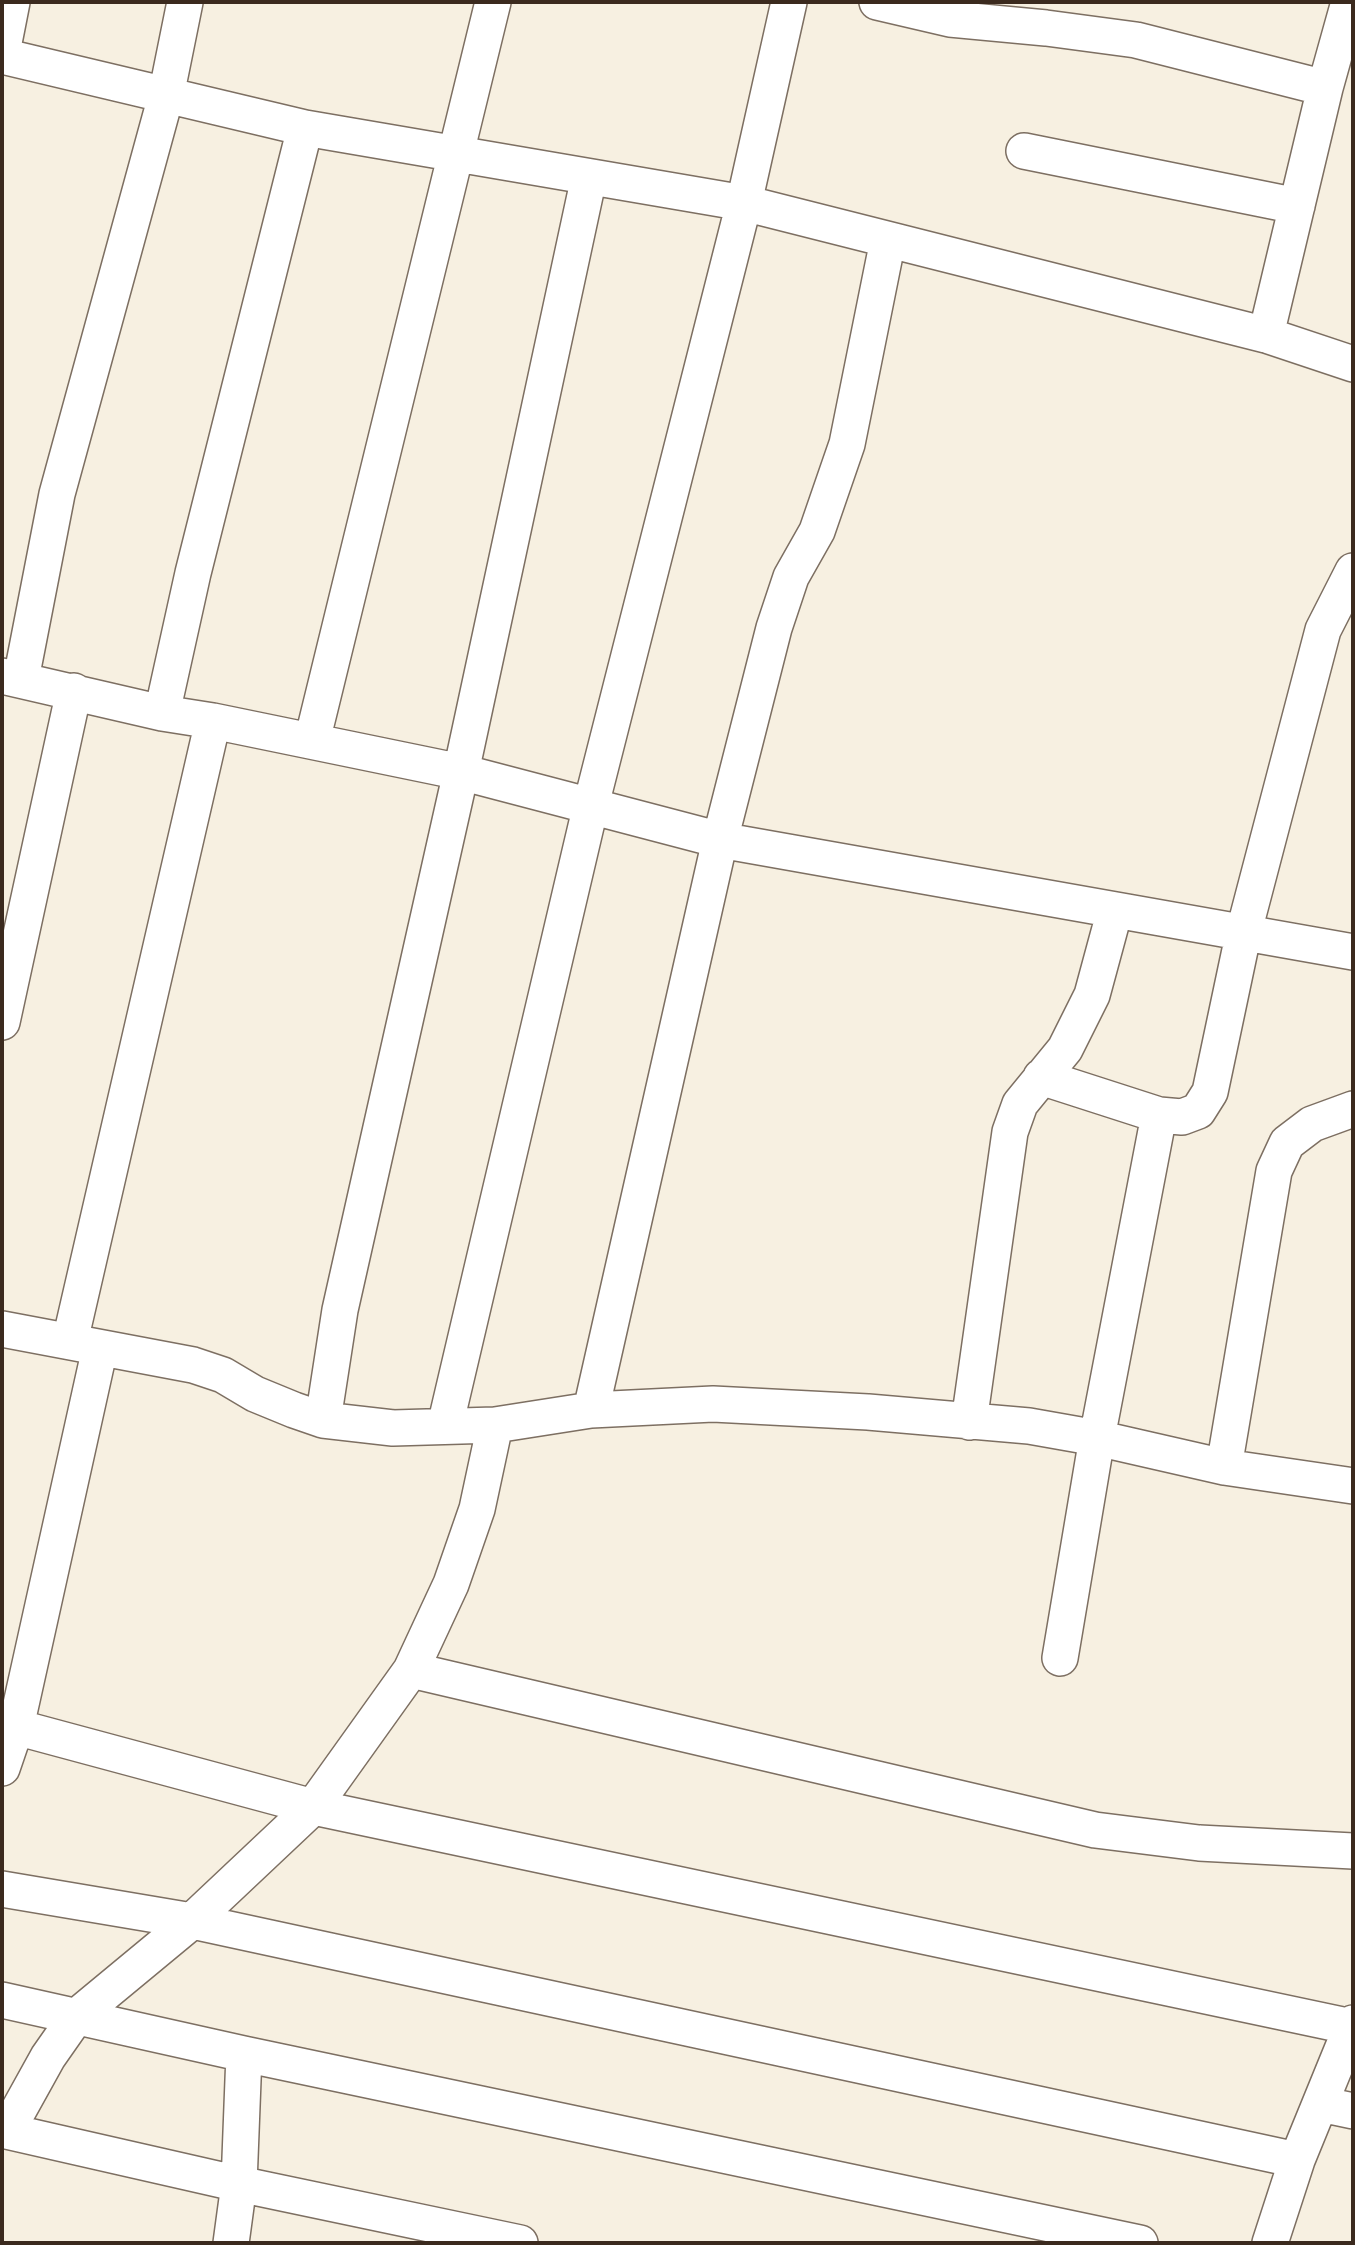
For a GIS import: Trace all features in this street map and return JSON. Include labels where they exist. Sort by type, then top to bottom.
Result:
[{"type":"street","points":[[12,2],[2,55],[305,128],[744,203],[1265,335],[1353,364]]},
{"type":"street","points":[[184,2],[166,96],[57,494],[11,678],[162,713],[461,772],[720,840],[1353,952]]},
{"type":"street","points":[[312,741],[493,2]]},
{"type":"street","points":[[445,1426],[591,805],[744,203],[789,2]]},
{"type":"street","points":[[877,2],[950,19],[1136,40],[1325,88]]},
{"type":"street","points":[[1265,335],[1325,88],[1349,2]]},
{"type":"street","points":[[162,713],[193,573],[305,128]]},
{"type":"street","points":[[1024,151],[1297,206]]},
{"type":"street","points":[[323,1420],[340,1310],[461,772],[589,177]]},
{"type":"street","points":[[591,1410],[720,840],[774,628],[791,577],[817,531],[847,444],[888,240]]},
{"type":"street","points":[[1041,1077],[1159,1115],[1182,1117],[1198,1111],[1210,1092],[1244,931],[1323,630],[1353,571]]},
{"type":"street","points":[[2,1022],[74,691]]},
{"type":"street","points":[[2,1768],[16,1727],[85,1345],[213,721]]},
{"type":"street","points":[[969,1422],[1010,1132],[1020,1104],[1065,1049],[1092,995],[1115,909]]},
{"type":"street","points":[[1224,1467],[1274,1171],[1287,1143],[1312,1124],[1353,1109]]},
{"type":"street","points":[[1060,1658],[1097,1438],[1159,1115]]},
{"type":"street","points":[[2,1329],[193,1365],[223,1375],[265,1398],[323,1420],[393,1428],[495,1425],[591,1410],[713,1404],[868,1412],[1029,1426],[1097,1438],[1224,1467],[1353,1486]]},
{"type":"street","points":[[495,1425],[477,1509],[451,1584],[411,1670],[313,1807],[191,1921],[76,2017],[48,2057],[5,2130],[239,2184],[520,2243]]},
{"type":"street","points":[[411,1670],[1095,1830],[1199,1843],[1353,1851]]},
{"type":"street","points":[[16,1727],[313,1807],[1353,2025],[1297,2160],[1270,2243]]},
{"type":"street","points":[[2,1889],[191,1921],[1297,2160]]},
{"type":"street","points":[[2,2000],[1120,2241]]},
{"type":"street","points":[[231,2243],[239,2184],[244,2054]]},
{"type":"street","points":[[1320,2104],[1353,2111]]}]
